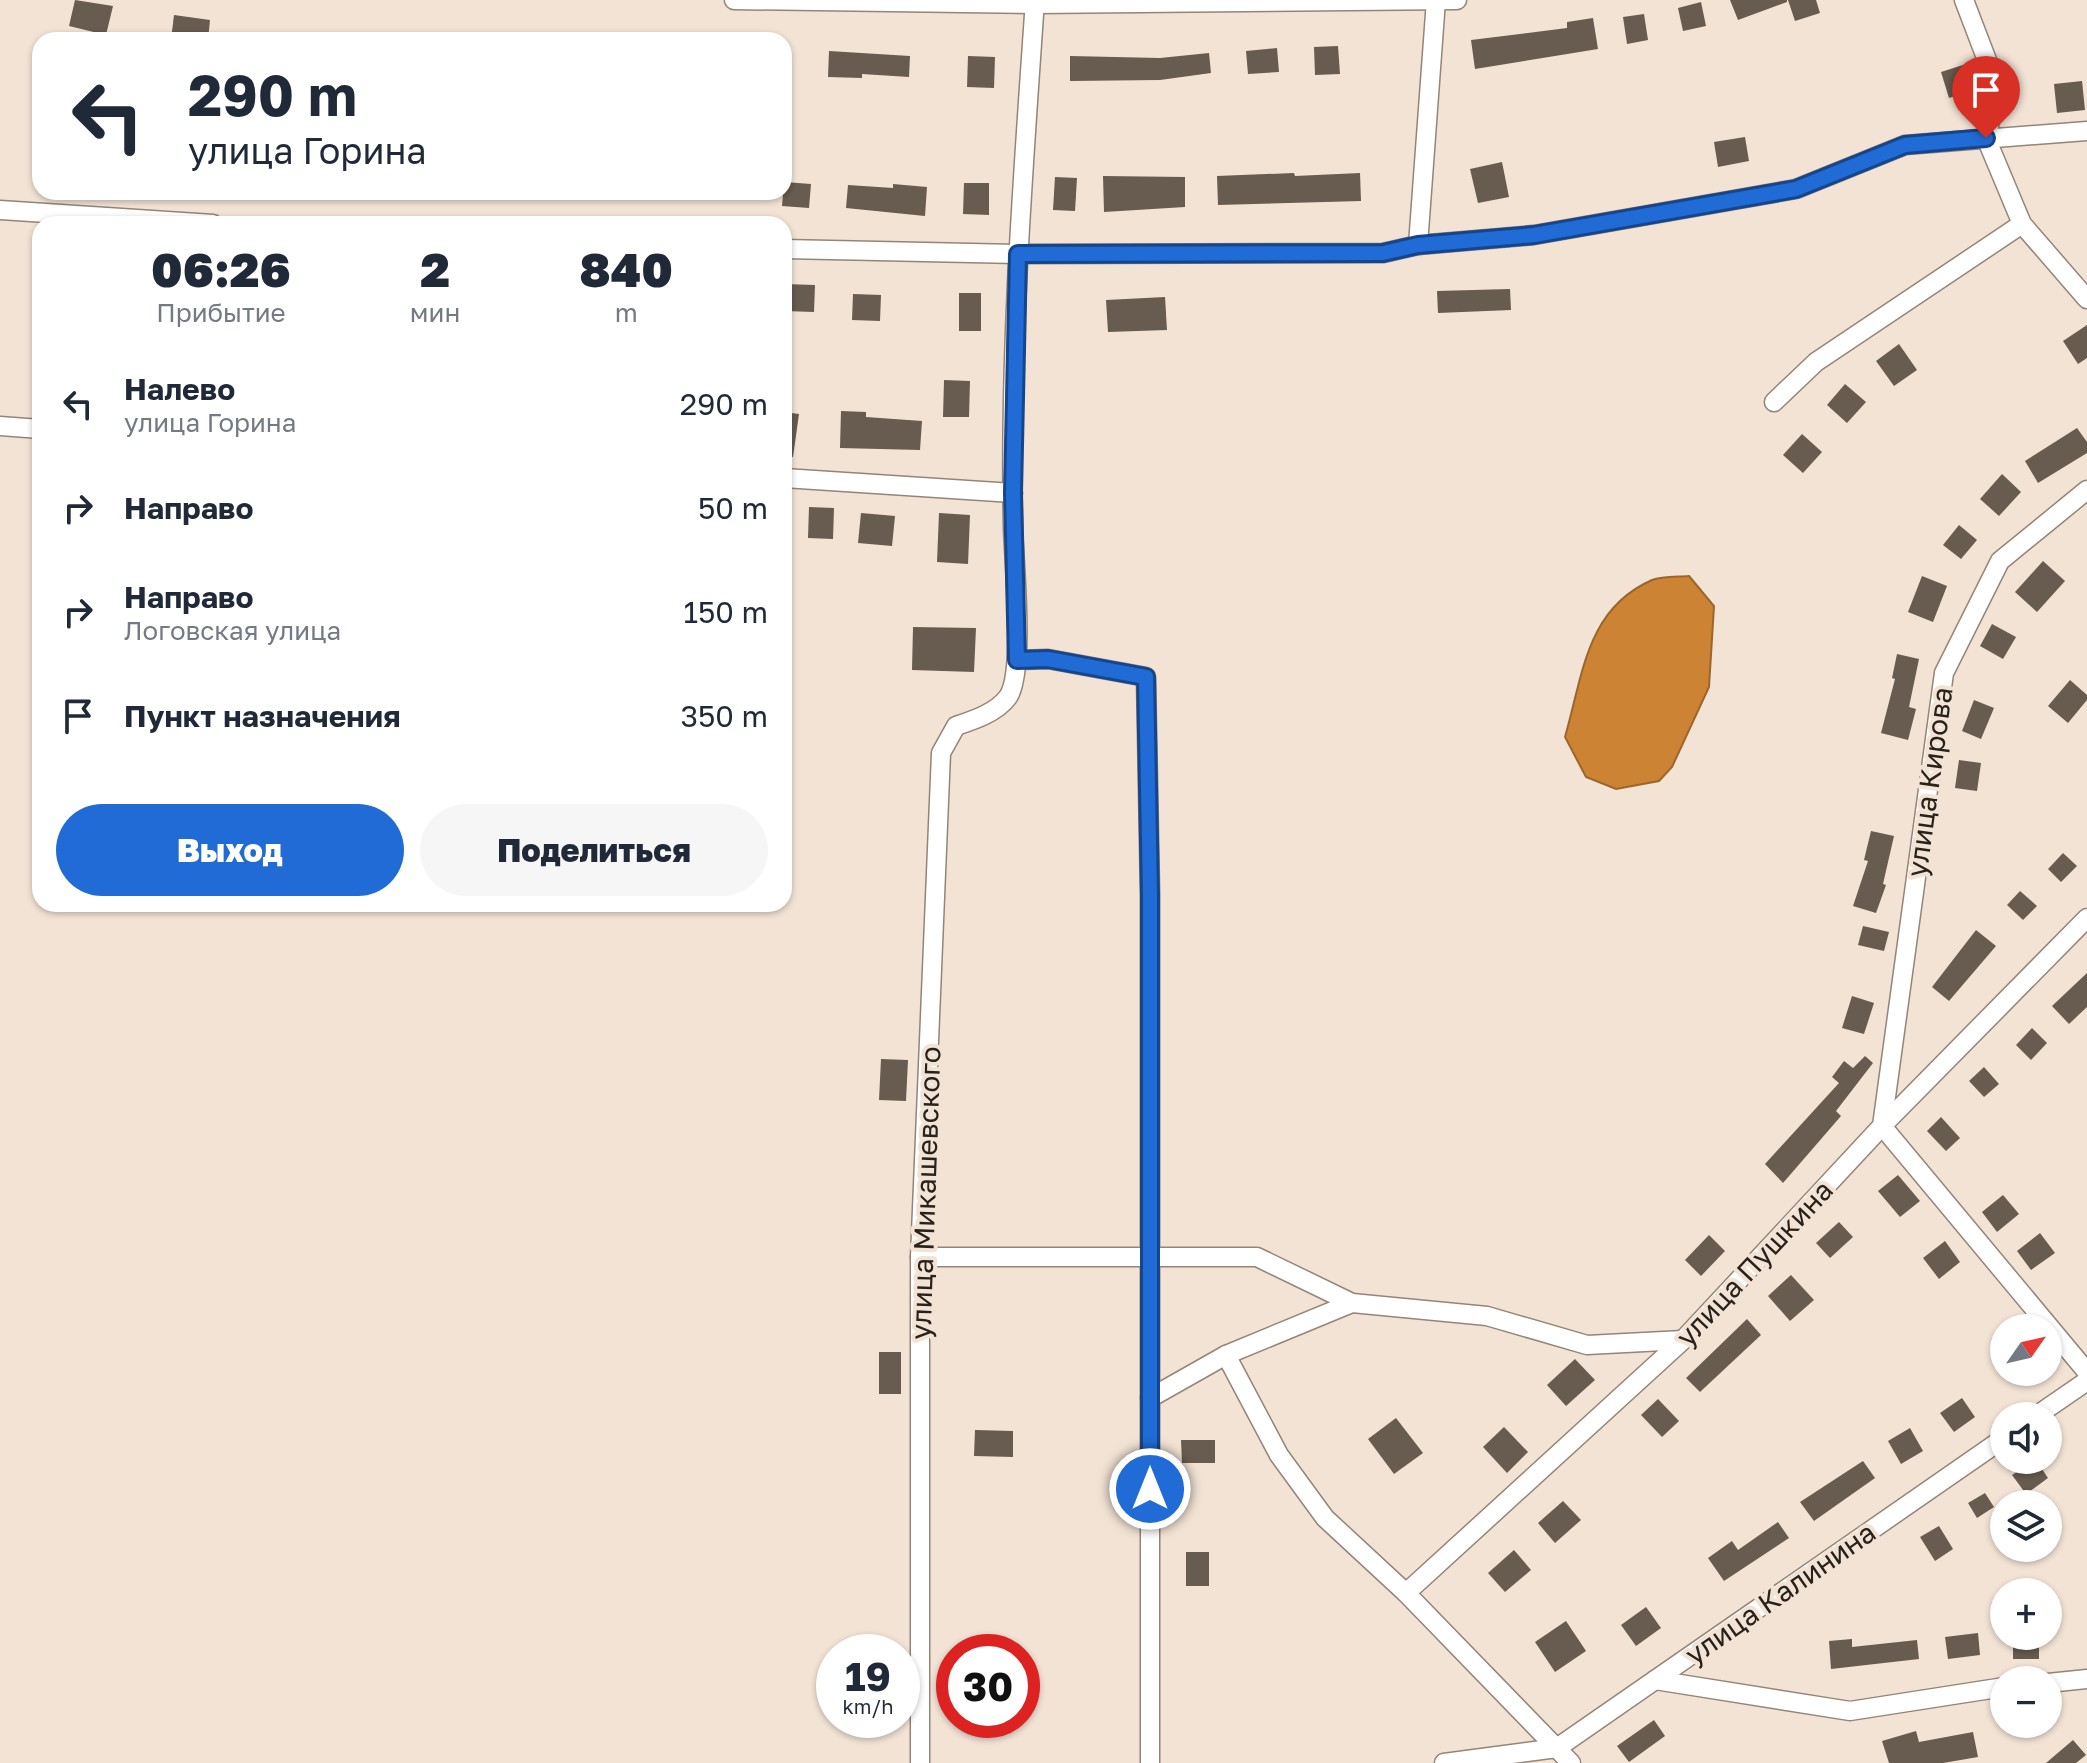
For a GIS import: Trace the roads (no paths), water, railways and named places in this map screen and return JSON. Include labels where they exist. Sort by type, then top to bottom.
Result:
[{"type":"street","points":[[734,0],[1457,0]]},
{"type":"street","points":[[1964,0],[1998,89],[1986,138],[2022,224],[2087,299]]},
{"type":"street","points":[[1418,245],[1436,1]]},
{"type":"street","name":"улица Микашевского","points":[[920,1763],[920,1257],[941,753],[956,726],[983,717],[1009,696],[1017,660],[1013,493],[1018,254],[1035,2]]},
{"type":"street","points":[[792,249],[1018,254],[1383,253],[1418,245],[1534,235],[1796,189],[1905,145],[2087,131]]},
{"type":"street","points":[[0,210],[91,216]]},
{"type":"street","points":[[1774,402],[1816,362],[2022,224]]},
{"type":"street","points":[[0,426],[32,428]]},
{"type":"street","points":[[792,479],[1013,493]]},
{"type":"street","name":"улица Кирова","points":[[1882,1126],[1944,673],[2000,561],[2087,490]]},
{"type":"street","points":[[1017,660],[1048,659],[1146,677],[1150,1763]]},
{"type":"street","name":"улица Пушкина","points":[[1406,1593],[1683,1340],[1882,1126],[2087,918]]},
{"type":"street","points":[[1882,1126],[2087,1372]]},
{"type":"street","points":[[920,1257],[1257,1257],[1352,1303],[1487,1316],[1587,1345],[1683,1340]]},
{"type":"street","points":[[1150,1398],[1226,1355],[1352,1303]]},
{"type":"street","points":[[1226,1355],[1279,1455],[1325,1518],[1406,1593],[1571,1763]]},
{"type":"street","points":[[2056,1402],[2087,1381]]},
{"type":"street","name":"улица Калинина","points":[[1557,1748],[1990,1448]]},
{"type":"street","points":[[2062,1682],[2087,1679]]},
{"type":"street","points":[[1655,1680],[1850,1711],[1990,1689]]},
{"type":"street","points":[[1444,1763],[1557,1748]]}]
